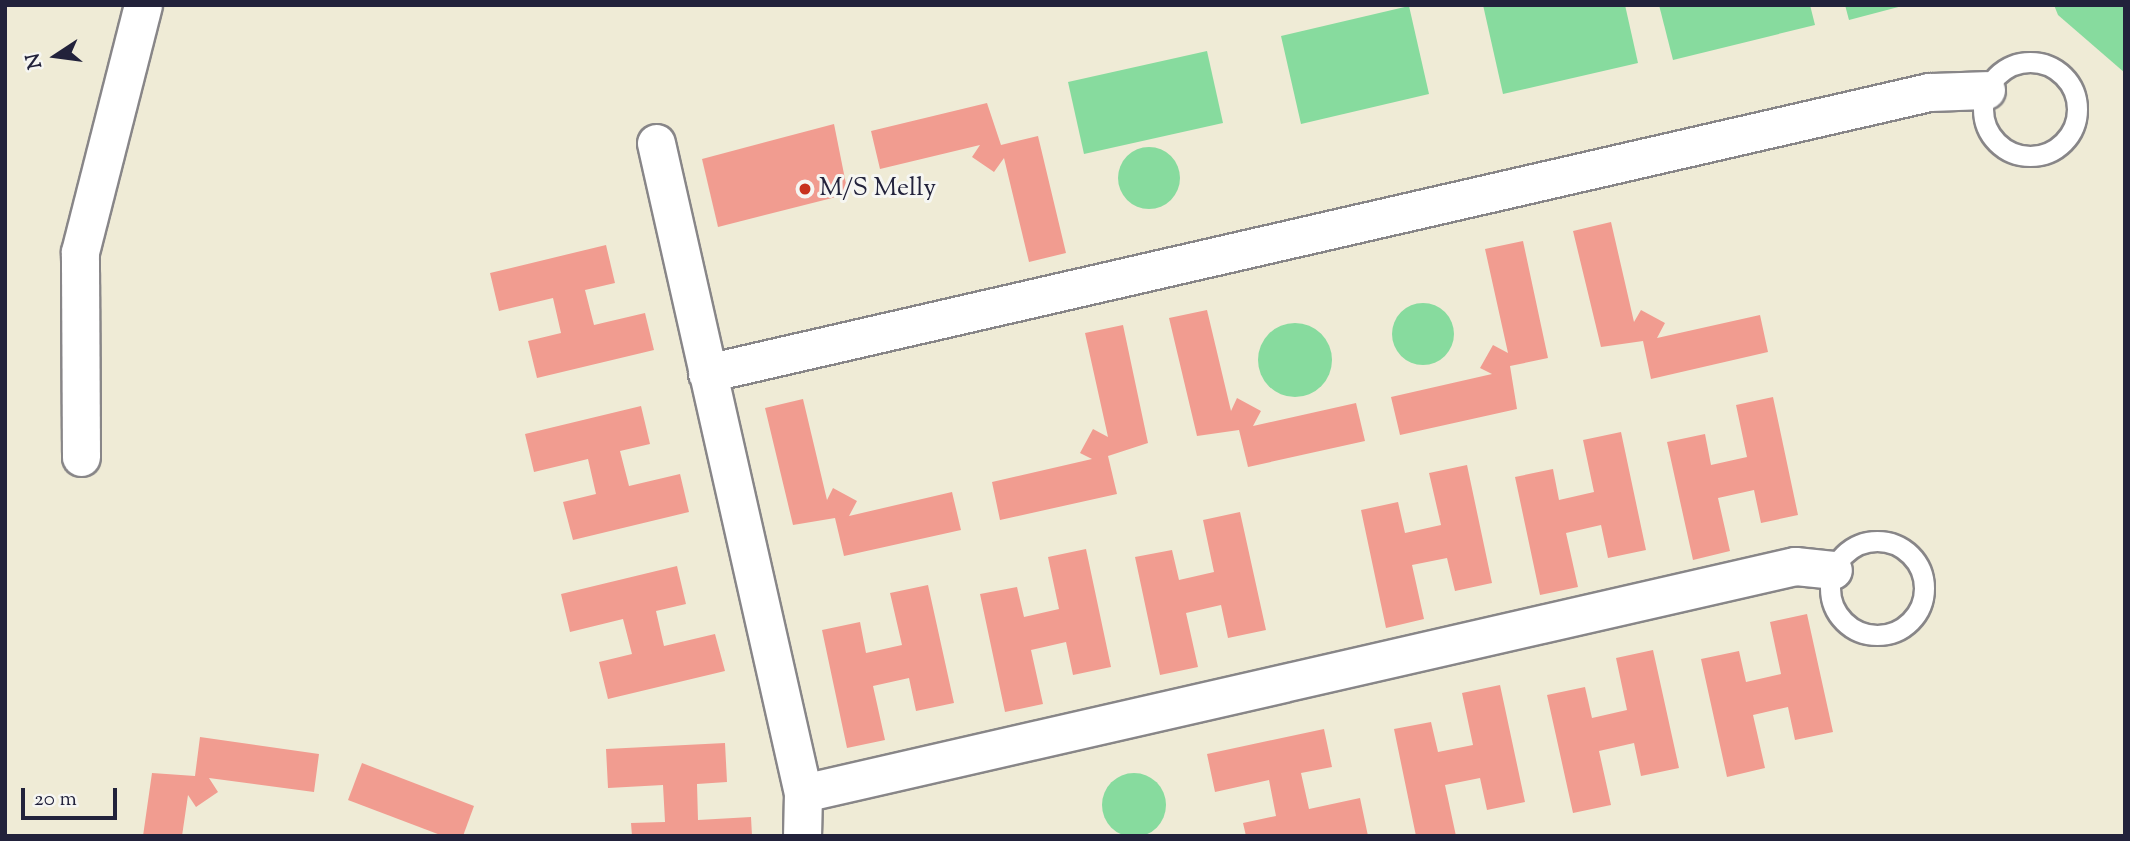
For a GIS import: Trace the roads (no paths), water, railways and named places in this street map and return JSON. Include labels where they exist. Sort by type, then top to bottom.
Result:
[{"type":"street","points":[[81,457],[80,252],[143,5]]},
{"type":"street","points":[[707,373],[1929,92],[1986,90]]},
{"type":"street","points":[[656,143],[803,793],[802,836]]},
{"type":"street","points":[[803,793],[1795,566],[1833,570]]},
{"type":"lane","points":[[2030,62],[2053,67],[2074,90],[2077,121],[2059,147],[2030,156],[2014,153],[1991,135],[1985,121],[1986,90],[2007,67],[2030,62]]},
{"type":"lane","points":[[1869,541],[1900,546],[1912,556],[1925,585],[1917,615],[1892,634],[1862,633],[1843,620],[1831,600],[1833,570],[1854,547],[1869,541]]},
{"type":"place","name":"M/S Melly","points":[[805,189]]}]
